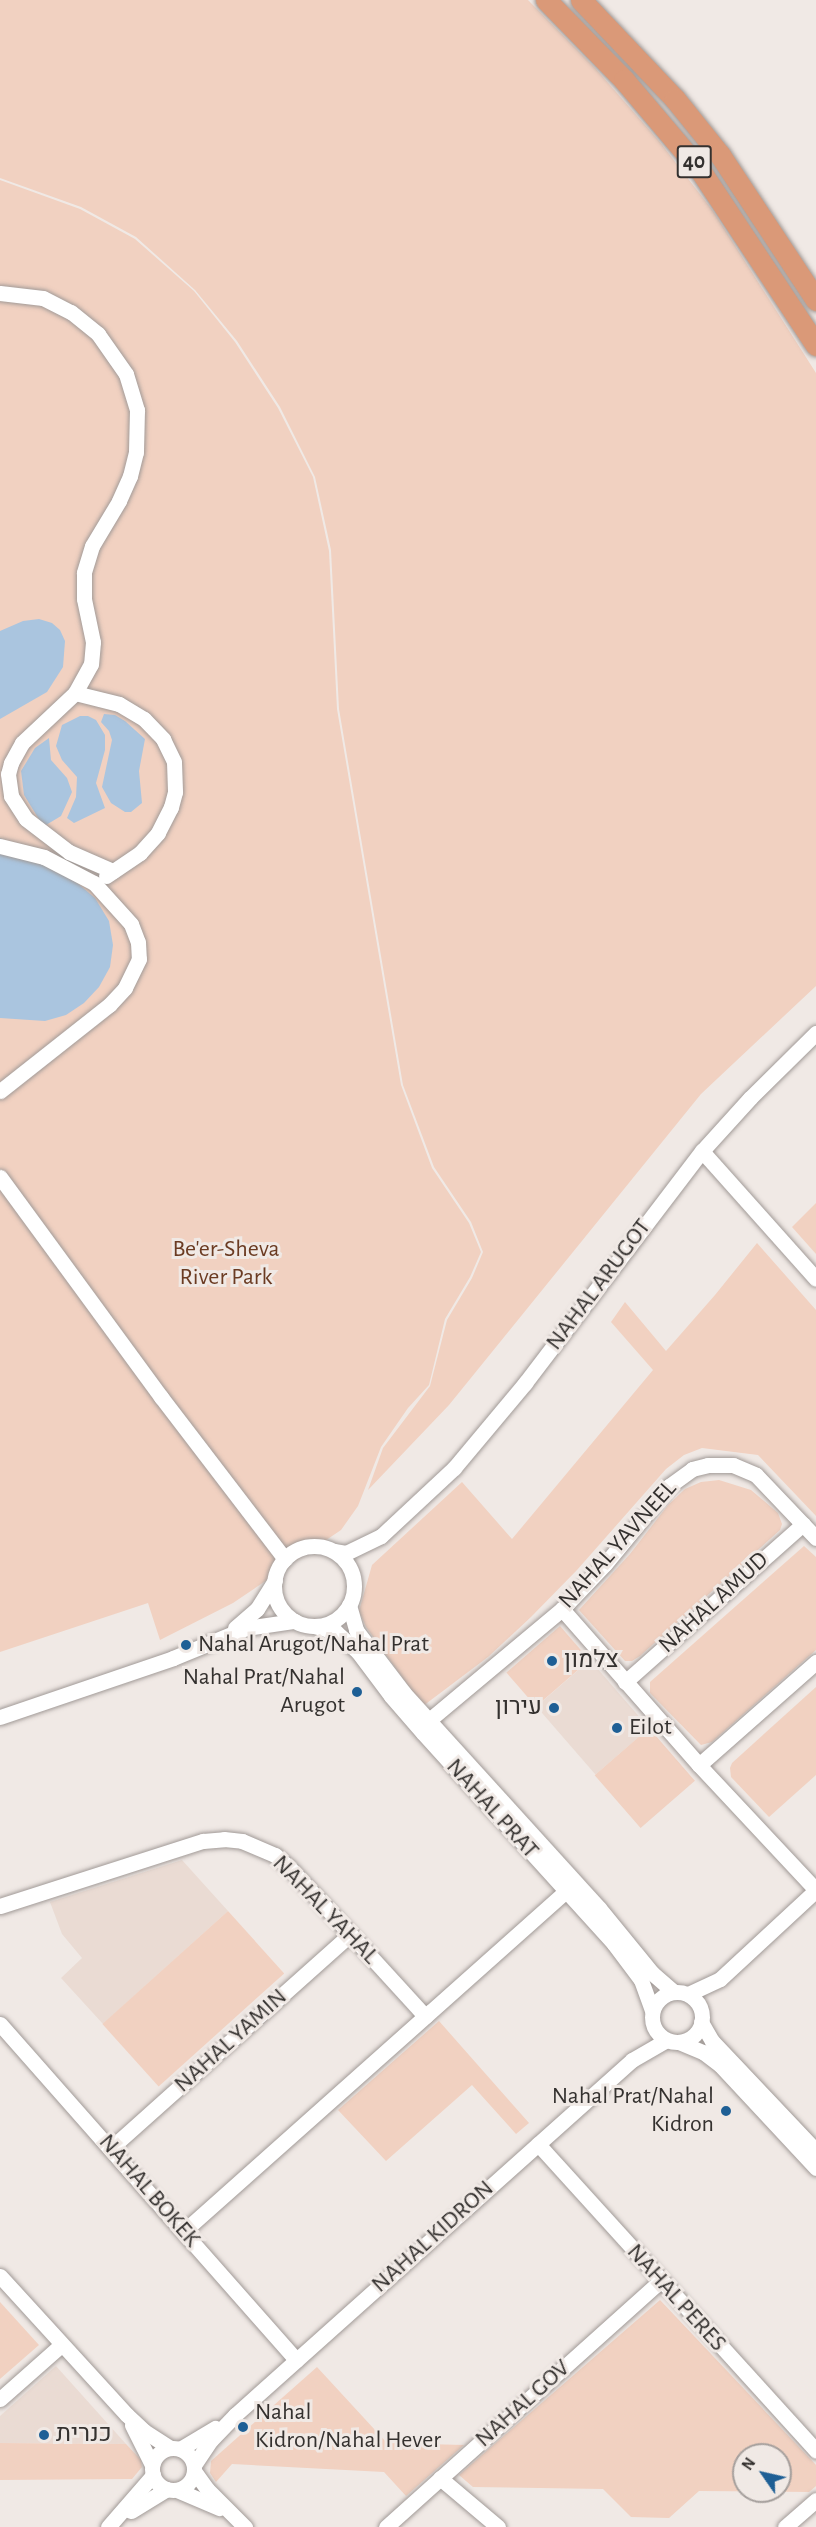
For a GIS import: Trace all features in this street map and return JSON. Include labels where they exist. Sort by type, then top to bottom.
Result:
[{"type":"highway","name":"40","points":[[546,0],[631,87],[700,170],[816,345]]},
{"type":"highway","name":"40","points":[[581,0],[656,77],[720,155],[816,300]]},
{"type":"street","points":[[0,293],[43,298],[71,312],[98,334],[118,359],[133,391],[137,410],[136,452],[130,476],[119,501],[92,546],[84,573],[84,599],[92,630],[93,653],[87,674],[75,693],[22,743],[10,763],[8,785],[17,807],[43,834],[78,857],[113,871]]},
{"type":"street","points":[[75,693],[119,704],[144,719],[164,739],[174,762],[175,792],[166,821],[150,843],[94,883]]},
{"type":"street","points":[[0,846],[44,857],[94,883],[131,924],[138,942],[139,959],[125,988],[110,1005],[0,1091]]},
{"type":"street","name":"NAHAL ARUGOT","points":[[353,1575],[381,1536],[429,1494],[478,1441],[702,1151],[750,1098],[816,1033]]},
{"type":"street","points":[[702,1151],[816,1279]]},
{"type":"street","points":[[0,1177],[161,1397],[285,1559]]},
{"type":"street","name":"NAHAL YAVNEEL","points":[[428,1721],[562,1610],[605,1564],[669,1486],[692,1469],[708,1465],[733,1465],[756,1475],[816,1538]]},
{"type":"street","name":"NAHAL AMUD","points":[[625,1682],[803,1524]]},
{"type":"street","name":"NAHAL ARUGOT","points":[[334,1551],[346,1553],[381,1536]]},
{"type":"street","points":[[0,1717],[217,1640],[262,1623],[294,1621],[314,1626],[337,1619],[349,1605],[354,1590],[353,1575],[344,1559],[334,1551],[315,1546],[305,1547],[285,1559],[275,1580],[250,1616],[217,1640]]},
{"type":"street","points":[[275,1580],[276,1599],[286,1615],[294,1621]]},
{"type":"street","name":"NAHAL PRAT","points":[[349,1605],[352,1621],[363,1641],[428,1721],[599,1908],[652,1973],[681,1993]]},
{"type":"street","points":[[562,1610],[699,1765],[816,1890],[720,1979],[694,2035],[673,2041]]},
{"type":"street","name":"NAHAL PRAT","points":[[314,1626],[336,1632],[351,1644],[417,1726],[566,1891],[634,1970],[647,1991],[652,2016]]},
{"type":"street","points":[[699,1765],[816,1662]]},
{"type":"street","name":"NAHAL YAHAL","points":[[0,1906],[203,1841],[224,1839],[260,1847],[290,1867],[425,2016]]},
{"type":"street","points":[[184,2231],[566,1891]]},
{"type":"street","name":"NAHAL YAMIN","points":[[111,2148],[350,1934]]},
{"type":"street","points":[[720,1979],[660,1998],[652,2016],[656,2032],[703,2052],[720,2065],[816,2168]]},
{"type":"street","points":[[681,1993],[696,2001],[712,2041],[815,2148]]},
{"type":"street","name":"NAHAL KIDRON","points":[[194,2468],[211,2440],[235,2415],[632,2060],[641,2046],[652,2016]]},
{"type":"street","name":"NAHAL BOKEK","points":[[0,2024],[296,2360]]},
{"type":"street","name":"NAHAL KIDRON","points":[[632,2060],[673,2041]]},
{"type":"street","name":"NAHAL PERES","points":[[538,2144],[660,2282],[816,2451]]},
{"type":"street","points":[[0,2276],[127,2415],[144,2431],[189,2455],[207,2489],[245,2527]]},
{"type":"street","name":"NAHAL GOV","points":[[386,2527],[660,2282]]},
{"type":"street","points":[[0,2399],[61,2345]]},
{"type":"street","points":[[127,2415],[157,2484],[230,2514]]},
{"type":"street","name":"NAHAL KIDRON","points":[[175,2449],[235,2415]]},
{"type":"street","points":[[112,2524],[152,2470],[160,2452],[175,2449]]},
{"type":"street","points":[[112,2524],[191,2481],[194,2468]]},
{"type":"street","points":[[440,2478],[498,2527]]},
{"type":"street","points":[[786,2527],[816,2500]]},
{"type":"shaded area","points":[[590,1660],[649,1728],[595,1775],[536,1707]]},
{"type":"shaded area","points":[[182,1860],[228,1911],[103,2024],[61,1978],[82,1958],[62,1934],[50,1902]]},
{"type":"shaded area","points":[[56,2366],[126,2444],[0,2443],[0,2416]]},
{"type":"green space","points":[[0,0],[528,0],[595,68],[659,141],[713,211],[816,373],[816,986],[701,1094],[449,1405],[368,1490],[383,1448],[430,1386],[447,1320],[472,1278],[483,1252],[471,1222],[434,1167],[403,1085],[339,709],[331,550],[315,477],[280,407],[237,341],[195,290],[136,237],[81,207],[0,178]]},
{"type":"green space","name":"Be'er-Sheva River Park","points":[[0,180],[80,209],[135,239],[194,291],[235,342],[278,408],[313,477],[329,551],[337,709],[401,1085],[432,1168],[469,1223],[481,1252],[470,1277],[445,1319],[429,1385],[408,1408],[381,1447],[358,1506],[341,1530],[233,1603],[160,1640],[148,1603],[0,1652]]},
{"type":"green space","points":[[816,1203],[816,1254],[792,1227]]},
{"type":"green space","points":[[757,1243],[816,1310],[816,1516],[758,1455],[702,1448],[684,1455],[666,1469],[577,1570],[531,1617],[488,1657],[423,1706],[366,1627],[359,1611],[372,1565],[462,1482],[512,1539],[653,1370],[611,1322],[625,1302],[666,1351]]},
{"type":"green space","points":[[719,1480],[751,1490],[778,1513],[782,1524],[780,1530],[640,1656],[632,1661],[625,1661],[579,1610],[630,1554],[668,1505],[685,1489],[701,1482]]},
{"type":"green space","points":[[804,1546],[816,1557],[816,1650],[712,1742],[701,1745],[650,1693],[650,1682]]},
{"type":"green space","points":[[560,1626],[590,1660],[536,1707],[506,1673]]},
{"type":"green space","points":[[816,1687],[816,1775],[769,1817],[731,1777],[730,1768],[732,1763]]},
{"type":"green space","points":[[649,1728],[695,1781],[641,1828],[595,1775]]},
{"type":"green space","points":[[228,1911],[284,1973],[159,2087],[102,2024]]},
{"type":"green space","points":[[439,2021],[529,2123],[516,2134],[472,2085],[386,2161],[338,2110]]},
{"type":"green space","points":[[660,2300],[816,2465],[816,2486],[809,2492],[792,2492],[792,2443],[732,2443],[732,2491],[699,2491],[669,2518],[631,2517],[603,2489],[473,2487],[459,2475]]},
{"type":"green space","points":[[0,2302],[39,2345],[0,2379]]},
{"type":"green space","points":[[317,2367],[387,2443],[464,2445],[406,2496],[384,2472],[232,2464],[216,2482],[210,2473],[211,2461]]},
{"type":"green space","points":[[0,2443],[126,2444],[141,2460],[142,2467],[132,2479],[0,2480]]},
{"type":"water","points":[[39,619],[52,623],[60,630],[65,641],[63,667],[47,692],[0,719],[0,631],[23,621]]},
{"type":"water","points":[[104,714],[115,715],[125,721],[145,739],[139,771],[142,803],[131,812],[125,812],[111,803],[102,787],[112,740],[109,731],[101,722]]},
{"type":"water","points":[[80,716],[88,716],[96,720],[105,735],[105,750],[96,783],[105,808],[74,823],[67,818],[76,797],[77,777],[62,760],[56,746],[62,725]]},
{"type":"water","points":[[49,738],[51,760],[67,778],[72,792],[61,816],[46,825],[40,821],[24,795],[21,771],[35,748]]},
{"type":"water","points":[[0,838],[69,876],[95,898],[109,921],[113,945],[110,967],[99,987],[84,1003],[66,1015],[45,1021],[0,1018]]},
{"type":"place","name":"Nahal Arugot/Nahal Prat","points":[[186,1645]]},
{"type":"place","name":"צלמון","points":[[552,1661]]},
{"type":"place","name":"Nahal Prat/Nahal Arugot","points":[[357,1692]]},
{"type":"place","name":"עירון","points":[[554,1708]]},
{"type":"place","name":"Eilot","points":[[617,1728]]},
{"type":"place","name":"Nahal Prat/Nahal Kidron","points":[[726,2111]]},
{"type":"place","name":"Nahal Kidron/Nahal Hever","points":[[243,2427]]},
{"type":"place","name":"כנרית","points":[[44,2435]]}]
